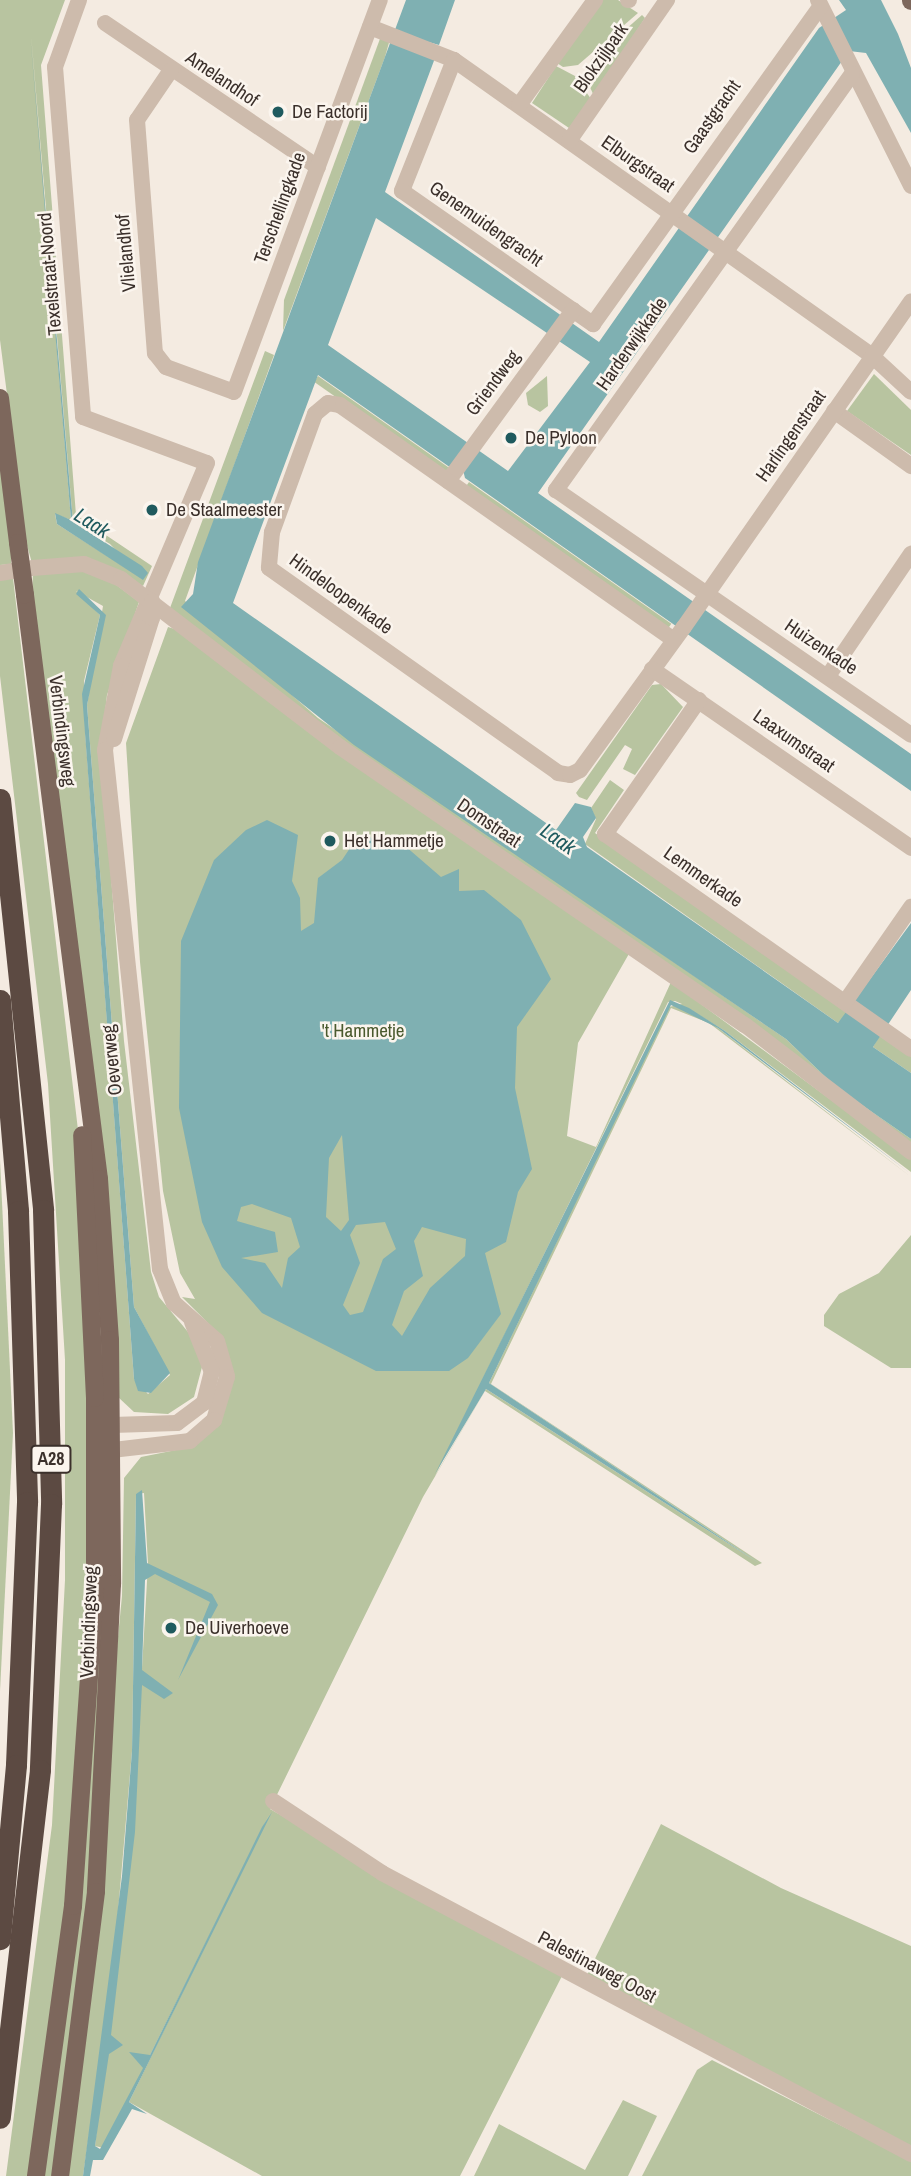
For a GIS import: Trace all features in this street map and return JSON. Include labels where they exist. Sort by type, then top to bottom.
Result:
[{"type":"highway","name":"A28","points":[[0,799],[43,1210],[51,1504],[39,1784],[0,2118]]},
{"type":"highway","name":"A28","points":[[0,1000],[18,1211],[27,1489],[16,1765],[0,1939]]},
{"type":"main road","name":"Verbindingsweg","points":[[0,398],[81,1069],[106,1248],[112,1425],[95,1905],[60,2176]]},
{"type":"main road","name":"Verbindingsweg","points":[[36,2176],[82,1808],[96,1440],[81,1069]]},
{"type":"street","name":"Texelstraat-Noord","points":[[79,0],[55,67],[83,416],[207,463]]},
{"type":"street","name":"Terschellingkade","points":[[234,392],[380,0]]},
{"type":"street","name":"Blokzijlpark","points":[[519,105],[595,0]]},
{"type":"street","name":"Blokzijlpark","points":[[569,141],[667,0]]},
{"type":"street","points":[[819,3],[852,74],[911,186]]},
{"type":"street","name":"Gaastgracht","points":[[593,324],[819,3]]},
{"type":"street","name":"Amelandhof","points":[[105,23],[318,167]]},
{"type":"street","name":"Elburgstraat","points":[[370,27],[454,60],[872,355],[911,392]]},
{"type":"street","name":"Genemuidengracht","points":[[454,60],[402,191],[570,314],[593,324]]},
{"type":"street","name":"Vlielandhof","points":[[171,70],[137,120],[155,353],[166,367],[234,392]]},
{"type":"street","name":"Harderwijkkade","points":[[707,595],[556,491],[724,249],[852,74]]},
{"type":"street","name":"Harlingenstraat","points":[[707,595],[911,301]]},
{"type":"street","name":"Griendweg","points":[[448,481],[570,314]]},
{"type":"street","name":"Hindeloopenkade","points":[[679,633],[448,481],[340,405],[323,405],[272,532],[266,563],[558,773],[580,770],[707,595]]},
{"type":"street","points":[[834,411],[911,466]]},
{"type":"street","name":"Oeverweg","points":[[112,1450],[174,1447],[214,1420],[226,1388],[226,1364],[217,1341],[192,1322],[166,1291],[151,1219],[111,783],[107,711],[140,614],[152,601],[207,463]]},
{"type":"street","points":[[828,676],[911,554]]},
{"type":"street","name":"Domstraat","points":[[33,568],[95,566],[152,601],[340,747],[745,1025],[911,1152]]},
{"type":"street","name":"Huizenkade","points":[[707,595],[911,735]]},
{"type":"street","name":"Laaxumstraat","points":[[652,669],[911,848]]},
{"type":"street","name":"Lemmerkade","points":[[699,700],[605,834],[911,1049]]},
{"type":"street","points":[[845,1002],[911,907]]},
{"type":"street","name":"Oeverweg","points":[[112,1425],[177,1423],[204,1403],[212,1372],[192,1322]]},
{"type":"street","points":[[112,1425],[96,1440],[112,1450]]},
{"type":"street","name":"Palestinaweg Oost","points":[[273,1801],[382,1874],[911,2154]]},
{"type":"green space","points":[[0,0],[65,0],[41,65],[76,515],[152,566],[143,586],[124,575],[32,563],[26,542],[0,340]],"holes":[[[31,34],[73,522],[110,544],[143,579],[57,524],[55,514],[71,520]]]},
{"type":"green space","points":[[601,0],[618,0],[638,13],[578,65],[563,67],[557,63]]},
{"type":"green space","points":[[642,15],[645,18],[594,96],[584,74],[592,59]]},
{"type":"green space","points":[[381,36],[390,39],[385,57],[283,331],[284,300]]},
{"type":"green space","points":[[556,66],[575,76],[591,99],[569,128],[532,103]]},
{"type":"green space","points":[[265,351],[274,355],[185,601],[318,718],[786,1039],[836,1087],[911,1139],[911,1146],[343,742],[170,608]]},
{"type":"green space","points":[[874,374],[911,410],[911,455],[847,411]]},
{"type":"green space","points":[[318,376],[449,468],[445,474],[314,382]]},
{"type":"green space","points":[[547,376],[548,406],[540,412],[528,405],[526,393]]},
{"type":"green space","points":[[0,457],[11,564],[0,565]]},
{"type":"green space","points":[[469,482],[671,624],[667,629],[465,488]]},
{"type":"green space","points":[[73,568],[99,572],[139,602],[107,695],[101,749],[124,1041],[151,1272],[159,1297],[193,1338],[202,1367],[194,1397],[168,1414],[134,1412],[118,1397],[32,594],[33,573]],"holes":[[[76,591],[103,606],[87,705],[134,1307],[170,1375],[148,1394],[134,1379],[85,731],[84,681],[100,615]]]},
{"type":"green space","points":[[13,578],[78,1130],[92,1425],[81,1779],[32,2176],[6,2176],[52,1825],[65,1580],[65,1360],[48,1084],[0,676],[0,580]]},
{"type":"green space","name":"'t Hammetje","points":[[168,627],[201,637],[630,952],[578,1043],[567,1136],[596,1147],[671,982],[911,1159],[911,1172],[725,1031],[686,1007],[718,1028],[911,1177],[709,1023],[671,1008],[491,1384],[762,1563],[755,1566],[485,1391],[423,1497],[270,1809],[562,1976],[460,2176],[262,2176],[129,2102],[271,1811],[104,2148],[95,2146],[137,1755],[148,1564],[144,1493],[136,1494],[132,1751],[113,1969],[83,2176],[65,2176],[122,1596],[124,1478],[141,1457],[186,1448],[223,1415],[232,1382],[215,1330],[182,1297],[195,1299],[180,1273],[163,1191],[140,962],[126,743]],"holes":[[[668,1002],[682,1004],[669,1007],[489,1383],[759,1563],[486,1389],[435,1476]]]},
{"type":"green space","points":[[661,684],[683,707],[635,775],[623,769],[632,749],[625,745],[587,800],[579,797],[576,793],[652,685]]},
{"type":"green space","points":[[610,780],[624,790],[595,833],[849,1012],[844,1019],[838,1023],[585,844],[596,819],[591,808]]},
{"type":"green space","points":[[881,1033],[911,1054],[911,1073],[873,1047]]},
{"type":"green space","points":[[0,1160],[13,1433],[0,1691]]},
{"type":"green space","points":[[911,1235],[911,1368],[891,1368],[824,1326],[824,1315],[839,1294],[879,1273]]},
{"type":"green space","points":[[109,1485],[93,1884],[57,2176],[40,2176]]},
{"type":"green space","points":[[661,1824],[781,1888],[911,1946],[911,2150],[585,1979]]},
{"type":"green space","points":[[712,2060],[911,2161],[911,2176],[642,2176],[697,2070]]},
{"type":"green space","points":[[623,2100],[657,2116],[628,2176],[474,2176],[499,2124],[585,2170]]},
{"type":"water","name":"Laak","points":[[406,0],[455,0],[439,45],[425,41],[435,58],[385,192],[599,342],[819,28],[846,10],[839,0],[881,0],[911,68],[911,133],[866,53],[849,51],[538,493],[911,754],[911,791],[465,478],[463,470],[451,468],[318,375],[233,603],[556,830],[575,803],[591,807],[596,818],[583,837],[587,847],[838,1023],[911,923],[911,990],[873,1047],[911,1073],[911,1139],[836,1087],[786,1039],[354,745],[181,607],[193,594],[198,562]],"holes":[[[376,218],[590,362],[508,471],[328,345]]]},
{"type":"water","points":[[30,34],[73,522],[142,566],[148,573],[143,580],[57,524],[55,513],[71,520]]},
{"type":"water","points":[[79,589],[106,615],[87,705],[134,1307],[170,1373],[151,1393],[138,1391],[134,1379],[82,694],[100,615],[76,594]]},
{"type":"water","points":[[267,820],[298,835],[292,881],[300,898],[301,931],[314,923],[318,878],[342,860],[358,836],[368,834],[379,848],[397,839],[441,877],[459,869],[459,891],[484,890],[521,920],[551,979],[517,1027],[515,1088],[532,1169],[518,1192],[506,1242],[485,1253],[501,1314],[468,1358],[449,1371],[376,1371],[262,1313],[222,1267],[202,1222],[179,1108],[181,941],[214,860],[246,830]],"holes":[[[342,1135],[349,1220],[341,1231],[326,1217],[329,1158]],[[252,1204],[291,1218],[300,1247],[288,1258],[282,1288],[265,1263],[241,1258],[278,1252],[275,1232],[237,1221],[241,1207]],[[385,1222],[396,1249],[383,1259],[363,1312],[350,1315],[343,1305],[360,1263],[350,1235],[356,1225]],[[422,1227],[466,1239],[465,1256],[430,1288],[402,1336],[392,1325],[404,1291],[423,1276],[414,1241]]]},
{"type":"water","points":[[670,1000],[689,1008],[725,1031],[911,1174],[718,1028],[671,1005],[489,1383],[759,1563],[486,1389],[435,1474]]},
{"type":"water","points":[[142,1490],[147,1563],[212,1594],[218,1605],[178,1680],[210,1602],[155,1574],[145,1580],[142,1670],[173,1693],[164,1699],[142,1685],[135,1832],[111,2035],[123,2045],[109,2054],[95,2146],[100,2149],[143,2068],[129,2052],[150,2055],[262,1827],[272,1812],[129,2102],[147,2114],[132,2109],[103,2160],[93,2160],[90,2176],[83,2176],[122,1876],[132,1751],[136,1494]]},
{"type":"place","name":"De Factorij","points":[[278,112]]},
{"type":"place","name":"De Pyloon","points":[[511,438]]},
{"type":"place","name":"De Staalmeester","points":[[152,510]]},
{"type":"place","name":"Het Hammetje","points":[[330,841]]},
{"type":"place","name":"De Uiverhoeve","points":[[171,1628]]}]
